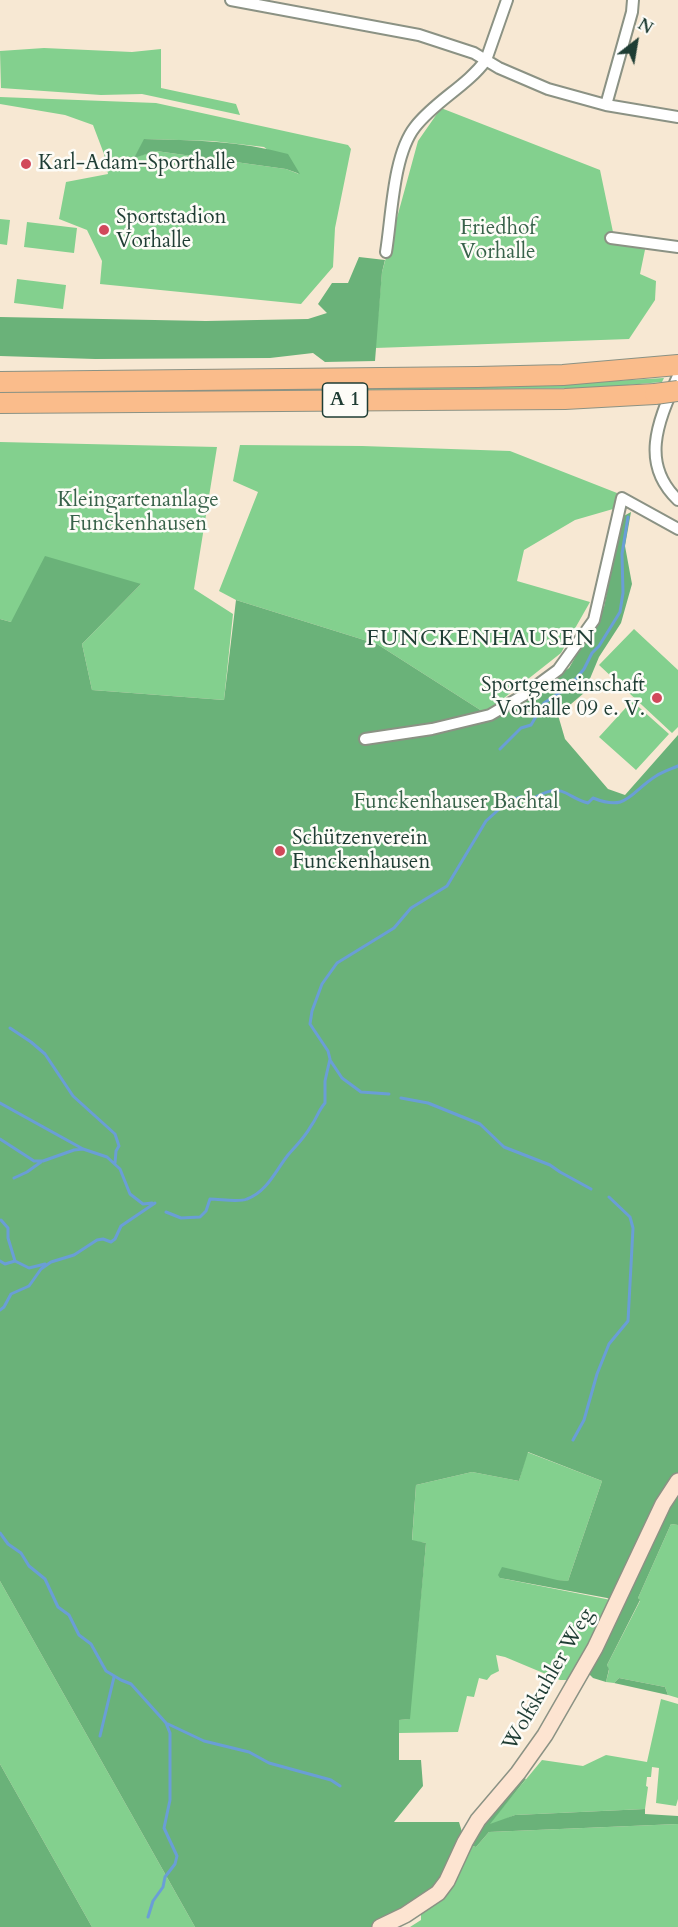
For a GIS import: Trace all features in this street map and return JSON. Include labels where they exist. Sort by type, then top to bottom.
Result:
[{"type":"highway","name":"A 1","points":[[0,382],[477,378],[563,375],[669,367]]},
{"type":"highway","name":"A 1","points":[[0,403],[566,399],[678,391]]},
{"type":"street","points":[[231,0],[287,4],[419,35],[474,53],[548,89],[606,105],[678,117]]},
{"type":"street","points":[[386,252],[402,149],[415,127],[438,104],[480,69],[486,60],[507,0]]},
{"type":"street","points":[[606,105],[632,12],[633,0]]},
{"type":"street","points":[[611,238],[678,247]]},
{"type":"street","points":[[678,376],[662,413],[655,451],[656,468],[669,492],[678,500]]},
{"type":"street","points":[[365,739],[432,729],[490,715],[524,695],[558,670],[594,620],[622,498],[678,529]]},
{"type":"street","name":"Wolfskuhler Weg","points":[[380,1927],[405,1915],[438,1893],[447,1881],[478,1820],[518,1773],[545,1735],[596,1647],[663,1504],[678,1481]]},
{"type":"green space","points":[[44,48],[132,52],[161,49],[161,88],[236,104],[240,115],[142,94],[101,95],[1,88],[0,51]]},
{"type":"green space","points":[[0,97],[156,103],[348,145],[351,149],[335,228],[333,267],[301,304],[100,284],[102,261],[87,230],[59,219],[66,182],[108,174],[104,154],[93,125],[65,115],[0,104]],"holes":[[[145,139],[212,141],[264,147],[299,174],[286,169],[156,151],[135,157]]]},
{"type":"green space","name":"Friedhof Vorhalle","points":[[441,108],[600,170],[613,232],[647,240],[640,274],[656,281],[655,300],[629,339],[375,348],[382,272],[418,141]]},
{"type":"green space","points":[[144,139],[253,146],[288,154],[300,174],[286,169],[156,151],[134,158]]},
{"type":"green space","points":[[0,219],[10,220],[7,245],[0,244]]},
{"type":"green space","points":[[27,222],[77,228],[74,253],[24,247]]},
{"type":"green space","points":[[359,257],[385,260],[382,272],[375,361],[325,362],[313,353],[270,358],[95,359],[0,356],[0,317],[206,321],[308,319],[327,313],[318,304],[332,283],[348,283]]},
{"type":"green space","points":[[17,279],[66,285],[63,309],[14,303]]},
{"type":"green space","points":[[664,378],[662,382],[594,388],[0,393],[0,390],[594,382]]},
{"type":"green space","name":"Kleingartenanlage Funckenhausen","points":[[0,442],[217,447],[194,589],[233,614],[224,700],[92,690],[82,644],[141,584],[11,622],[0,619]]},
{"type":"green space","points":[[240,445],[510,451],[617,493],[613,509],[575,520],[524,550],[517,581],[590,602],[561,653],[485,713],[377,644],[236,600],[219,591],[258,492],[233,481]]},
{"type":"green space","name":"Funckenhauser Bachtal","points":[[631,512],[625,546],[632,584],[621,623],[599,657],[584,693],[558,715],[565,739],[608,789],[625,795],[678,735],[678,1525],[671,1524],[638,1598],[640,1600],[607,1665],[609,1669],[606,1682],[593,1678],[589,1674],[590,1668],[622,1605],[607,1598],[500,1578],[498,1575],[502,1567],[568,1581],[602,1481],[528,1452],[519,1481],[472,1472],[416,1485],[412,1540],[426,1543],[410,1719],[399,1720],[399,1760],[421,1760],[423,1786],[394,1822],[459,1822],[465,1842],[447,1881],[380,1927],[195,1927],[0,1581],[0,619],[11,622],[45,556],[141,584],[82,644],[92,690],[224,700],[236,600],[377,644],[485,713],[517,705],[569,668],[604,607],[622,517]]},
{"type":"green space","name":"Sportgemeinschaft Vorhalle 09 e. V.","points":[[634,629],[678,670],[678,727],[672,733],[599,665]]},
{"type":"green space","points":[[632,701],[669,734],[636,770],[599,737]]},
{"type":"green space","points":[[527,1452],[602,1481],[568,1581],[500,1578],[611,1600],[569,1680],[560,1680],[496,1655],[499,1671],[487,1680],[479,1678],[474,1697],[467,1696],[458,1732],[399,1733],[399,1720],[409,1719],[426,1543],[412,1541],[416,1485],[472,1472],[519,1481]]},
{"type":"green space","points":[[671,1524],[678,1525],[678,1698],[668,1695],[665,1687],[619,1678],[614,1683],[606,1682],[609,1670],[607,1665],[640,1601],[638,1598]]},
{"type":"green space","points":[[0,1581],[195,1927],[92,1927],[0,1764]]},
{"type":"green space","points":[[619,1678],[665,1687],[668,1695],[614,1683]]},
{"type":"green space","points":[[661,1699],[678,1704],[678,1799],[676,1806],[656,1803],[659,1768],[652,1767],[651,1777],[647,1777],[645,1809],[515,1815],[489,1824],[542,1760],[583,1766],[606,1755],[647,1762]]},
{"type":"green space","points":[[0,1764],[92,1927],[0,1927]]},
{"type":"green space","points":[[522,1777],[526,1779],[490,1824],[515,1815],[645,1809],[645,1814],[678,1816],[678,1824],[489,1832],[476,1847],[469,1845],[479,1827]]},
{"type":"green space","points":[[678,1824],[678,1927],[410,1927],[421,1920],[421,1911],[469,1845],[476,1847],[489,1832]]},
{"type":"waterway","points":[[500,749],[521,728],[531,725],[544,703],[570,686],[584,669],[620,612],[623,593],[622,554],[628,517]]},
{"type":"waterway","points":[[166,1212],[181,1218],[200,1217],[206,1211],[210,1199],[243,1200],[254,1196],[266,1186],[306,1134],[325,1103],[325,1081],[330,1059],[328,1051],[310,1024],[312,1011],[322,984],[337,963],[394,928],[411,908],[447,886],[486,821],[508,801],[521,797],[528,801],[556,790],[588,803],[593,798],[605,802],[621,802],[656,776],[678,766]]},
{"type":"waterway","points":[[10,1028],[45,1054],[73,1096],[115,1134],[119,1146],[115,1163]]},
{"type":"waterway","points":[[330,1060],[342,1078],[361,1092],[389,1094]]},
{"type":"waterway","points":[[401,1098],[428,1103],[480,1124],[504,1147],[550,1165],[591,1189]]},
{"type":"waterway","points":[[0,1103],[83,1149],[107,1157],[120,1169],[130,1194],[143,1204],[152,1203]]},
{"type":"waterway","points":[[0,1139],[34,1161],[43,1161],[83,1149]]},
{"type":"waterway","points":[[14,1178],[41,1162]]},
{"type":"waterway","points":[[573,1440],[584,1420],[597,1374],[609,1344],[628,1321],[633,1228],[630,1217],[609,1197]]},
{"type":"waterway","points":[[0,1310],[11,1294],[29,1286],[41,1269],[51,1262],[74,1255],[97,1240],[103,1239],[111,1242],[115,1239],[121,1226],[155,1203]]},
{"type":"waterway","points":[[1,1220],[8,1228],[8,1238],[15,1261]]},
{"type":"waterway","points":[[0,1261],[5,1264],[15,1261],[29,1268],[45,1264]]},
{"type":"waterway","points":[[0,1533],[8,1544],[21,1553],[29,1566],[45,1579],[58,1607],[69,1615],[79,1635],[91,1644],[106,1671],[131,1684],[166,1723],[170,1733],[170,1800],[164,1828],[177,1856],[175,1864],[165,1877],[163,1887],[153,1901],[148,1917]]},
{"type":"waterway","points":[[100,1736],[114,1677]]},
{"type":"waterway","points":[[168,1724],[204,1741],[249,1752],[269,1763],[331,1780],[340,1786]]},
{"type":"place","name":"Karl-Adam-Sporthalle","points":[[26,164]]},
{"type":"place","name":"Sportstadion Vorhalle","points":[[104,230]]},
{"type":"place","name":"Sportgemeinschaft Vorhalle 09 e. V.","points":[[657,698]]},
{"type":"place","name":"Schützenverein Funckenhausen","points":[[280,851]]},
{"type":"district","name":"FUNCKENHAUSEN","points":[[481,640]]}]
